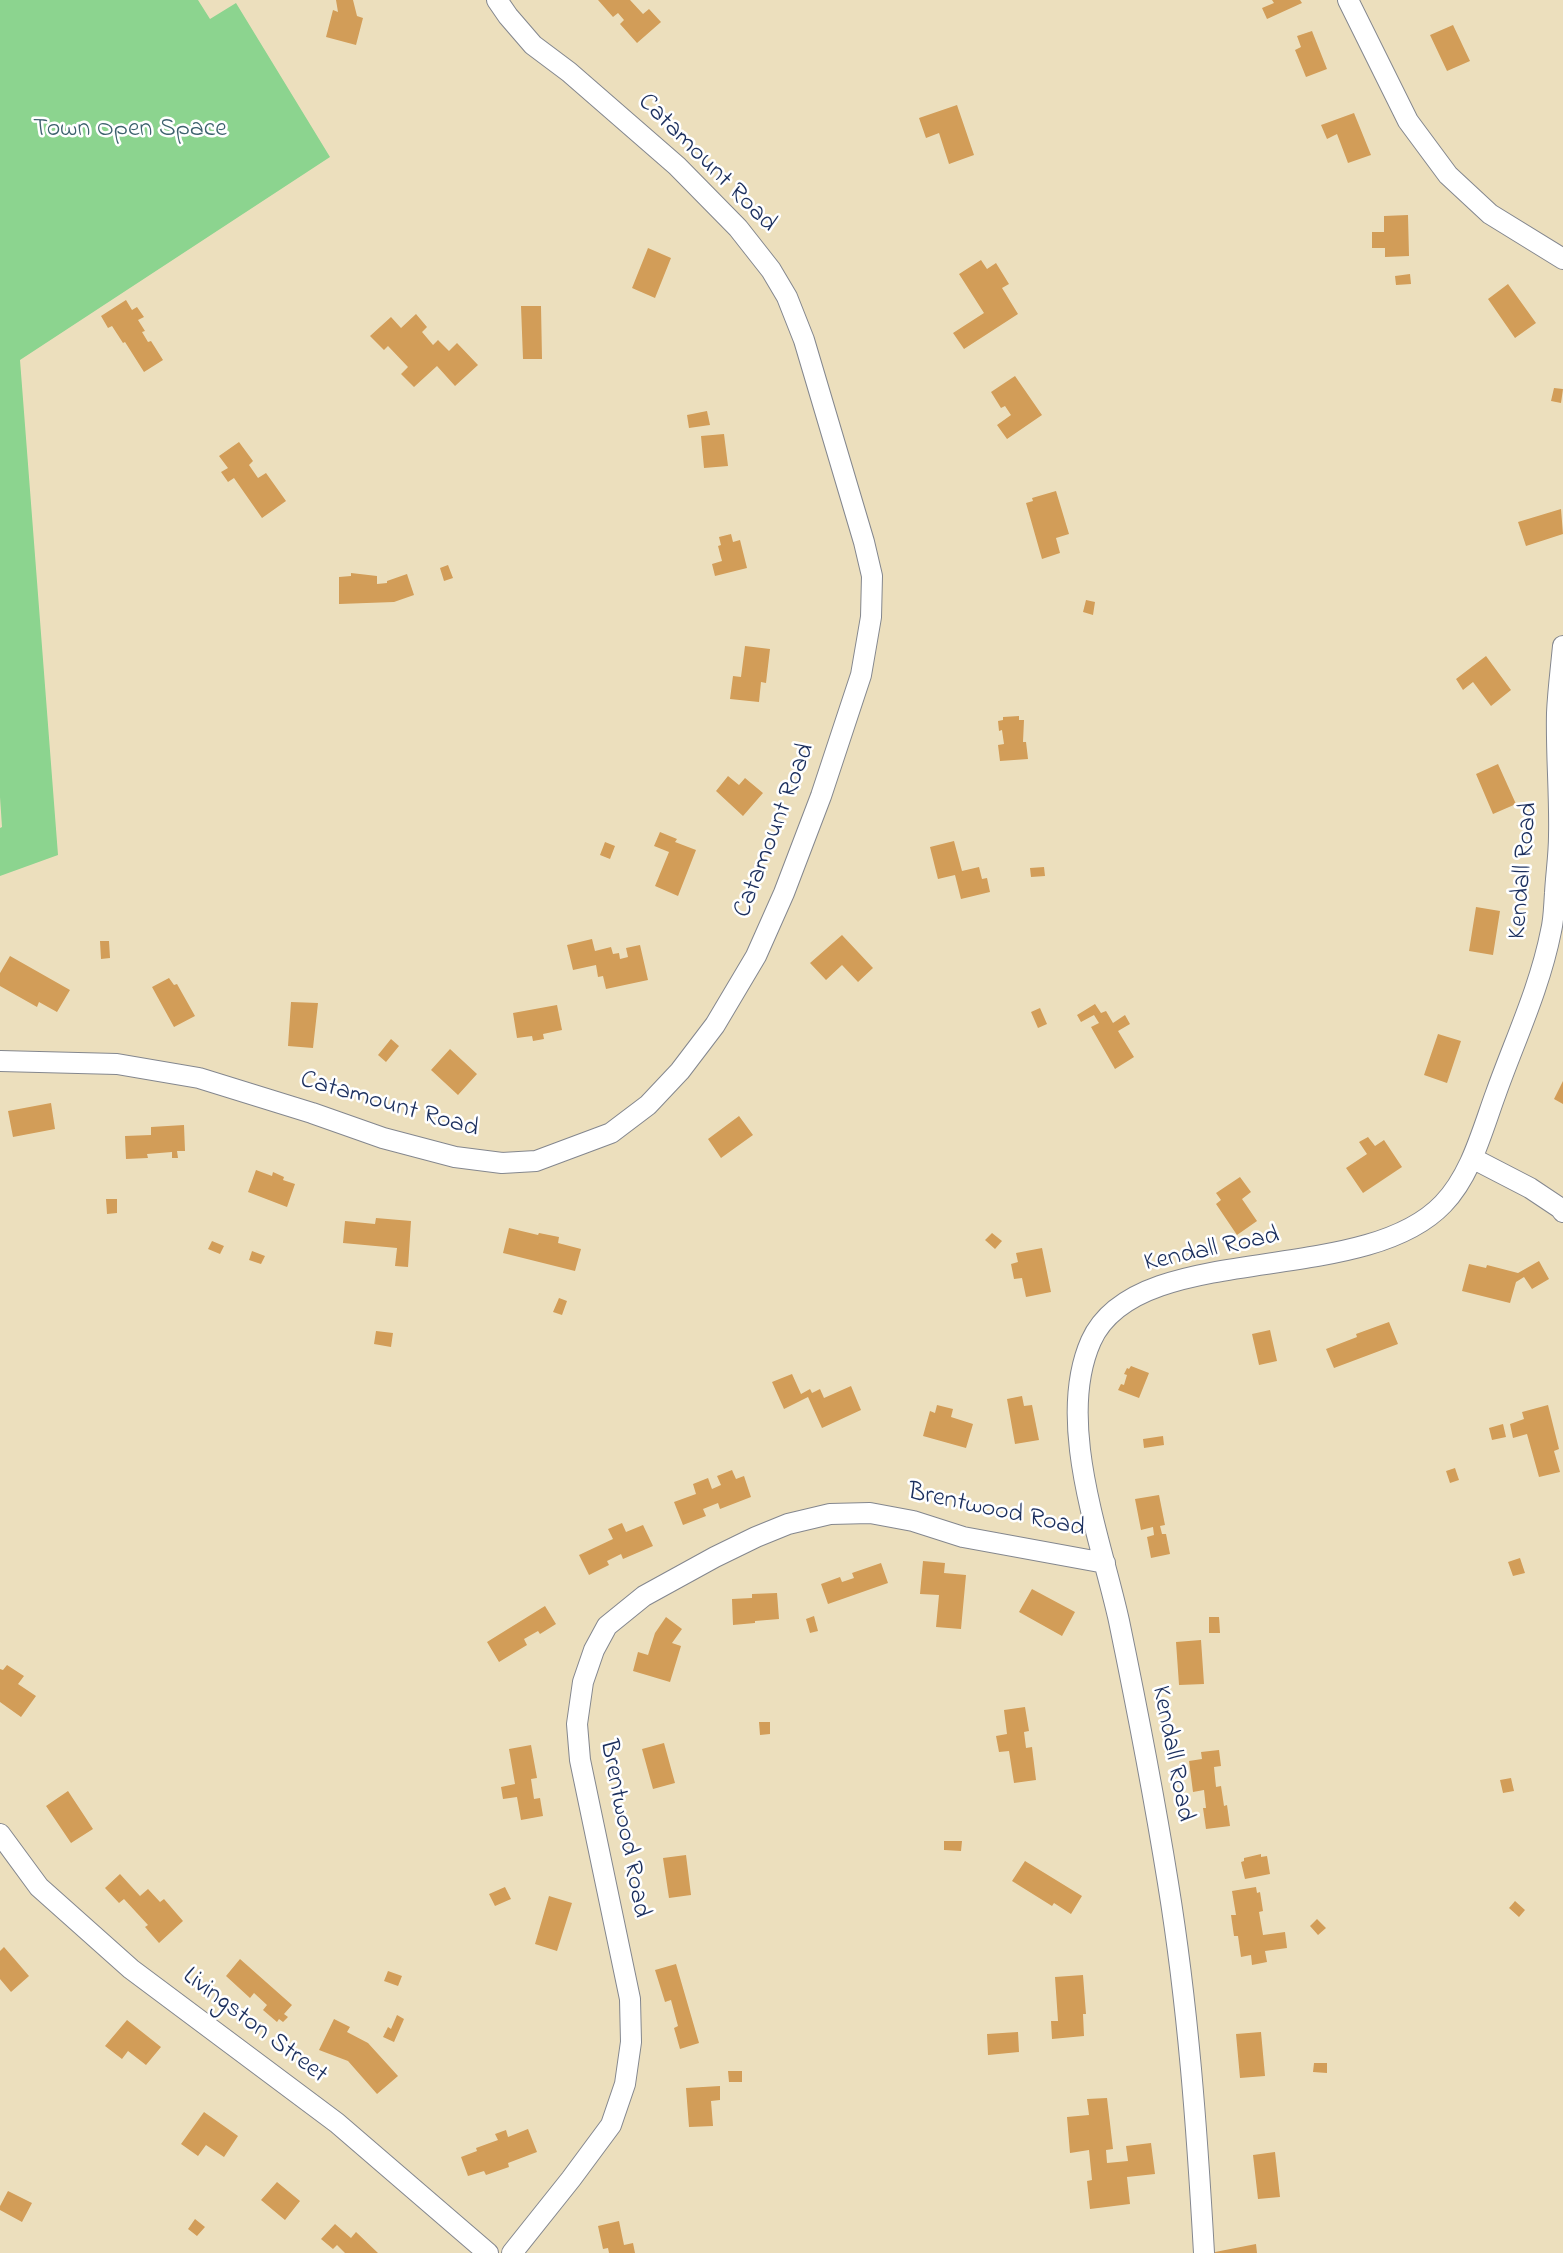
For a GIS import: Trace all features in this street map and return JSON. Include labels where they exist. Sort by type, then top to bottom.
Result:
[{"type":"street","name":"Catamount Road","points":[[0,1061],[117,1064],[199,1078],[383,1138],[455,1158],[502,1163],[536,1161],[611,1133],[648,1105],[680,1071],[715,1024],[756,956],[784,893],[821,796],[861,675],[871,617],[872,576],[864,542],[804,340],[787,297],[771,270],[738,228],[677,166],[569,72],[533,45],[497,0]]},
{"type":"street","points":[[1348,0],[1408,121],[1448,175],[1490,214],[1563,259]]},
{"type":"street","name":"Kendall Road","points":[[1204,2253],[1190,2044],[1172,1907],[1118,1618],[1084,1476],[1077,1418],[1081,1372],[1092,1338],[1112,1311],[1136,1295],[1175,1282],[1225,1270],[1366,1246],[1401,1235],[1425,1221],[1446,1202],[1459,1185],[1472,1158],[1534,991],[1552,930],[1559,841],[1557,712],[1563,646]]},
{"type":"street","points":[[1472,1158],[1530,1188],[1563,1212]]},
{"type":"street","name":"Brentwood Road","points":[[512,2253],[611,2125],[626,2074],[631,2042],[630,1999],[580,1760],[577,1725],[584,1682],[594,1650],[608,1626],[644,1596],[715,1557],[788,1524],[830,1514],[870,1513],[914,1521],[963,1537],[1105,1563]]},
{"type":"street","name":"Livingston Street","points":[[0,1834],[39,1887],[131,1969],[337,2123],[488,2253]]},
{"type":"green space","name":"Town Open Space","points":[[0,0],[198,0],[210,19],[236,3],[330,157],[20,360],[58,855],[0,876],[0,828],[2,827],[0,797]]},
{"type":"building","points":[[336,0],[353,0],[357,16],[363,18],[356,45],[326,37],[333,10],[338,12]]},
{"type":"building","points":[[598,0],[630,0],[643,14],[649,9],[661,22],[637,43],[620,24],[624,20],[618,13],[613,17]]},
{"type":"building","points":[[1272,0],[1300,0],[1302,3],[1267,19],[1262,8],[1274,3]]},
{"type":"building","points":[[1453,25],[1470,61],[1447,71],[1430,35]]},
{"type":"building","points":[[1312,31],[1327,69],[1306,77],[1295,50],[1301,47],[1297,36]]},
{"type":"building","points":[[957,105],[974,155],[949,164],[939,133],[926,138],[919,118]]},
{"type":"building","points":[[1354,113],[1371,155],[1348,163],[1337,134],[1327,139],[1321,125]]},
{"type":"building","points":[[1408,215],[1409,256],[1385,257],[1385,248],[1372,248],[1372,232],[1384,232],[1384,216]]},
{"type":"building","points":[[648,248],[671,258],[655,298],[632,288]]},
{"type":"building","points":[[981,260],[987,269],[996,263],[1009,284],[1002,288],[1018,314],[964,349],[953,333],[984,313],[959,274]]},
{"type":"building","points":[[1410,274],[1411,284],[1396,285],[1395,276]]},
{"type":"building","points":[[1508,284],[1536,323],[1515,338],[1488,299]]},
{"type":"building","points":[[126,300],[132,310],[137,307],[144,317],[138,320],[145,331],[142,332],[148,342],[151,341],[163,360],[144,372],[125,342],[123,343],[112,326],[108,328],[101,316]]},
{"type":"building","points":[[521,306],[541,306],[542,359],[523,359]]},
{"type":"building","points":[[416,314],[427,327],[422,332],[433,345],[438,340],[449,351],[457,343],[478,365],[455,386],[437,366],[414,387],[401,374],[408,367],[388,346],[384,350],[370,336],[391,317],[401,328]]},
{"type":"building","points":[[1015,376],[1042,415],[1007,439],[997,425],[1011,415],[1005,406],[1001,408],[991,392]]},
{"type":"building","points":[[1554,388],[1563,389],[1561,403],[1551,401]]},
{"type":"building","points":[[707,411],[710,425],[689,428],[687,415]]},
{"type":"building","points":[[724,434],[728,466],[704,468],[701,436]]},
{"type":"building","points":[[239,442],[253,461],[249,465],[258,478],[266,473],[286,501],[262,518],[234,478],[228,482],[221,472],[228,468],[219,456]]},
{"type":"building","points":[[1056,491],[1069,534],[1056,538],[1060,553],[1042,559],[1026,503],[1033,501],[1032,498]]},
{"type":"building","points":[[1561,509],[1563,534],[1526,546],[1518,522]]},
{"type":"building","points":[[731,534],[733,542],[740,540],[747,568],[715,576],[712,564],[722,561],[718,546],[721,545],[719,537]]},
{"type":"building","points":[[448,565],[453,578],[444,581],[440,568]]},
{"type":"building","points":[[351,573],[377,576],[377,584],[387,583],[387,581],[407,574],[414,595],[394,602],[339,604],[339,577],[351,576]]},
{"type":"building","points":[[1086,600],[1095,602],[1093,615],[1083,612]]},
{"type":"building","points":[[745,646],[770,649],[766,683],[761,682],[759,702],[730,699],[733,676],[741,677]]},
{"type":"building","points":[[1486,656],[1511,690],[1491,706],[1473,682],[1463,690],[1456,679]]},
{"type":"building","points":[[1019,716],[1019,720],[1024,720],[1023,742],[1026,742],[1028,759],[1000,761],[998,745],[1004,744],[998,721],[1003,720],[1003,717]]},
{"type":"building","points":[[1498,764],[1516,804],[1493,814],[1476,774]]},
{"type":"building","points":[[728,776],[739,785],[745,778],[763,793],[743,816],[716,791]]},
{"type":"building","points":[[660,832],[677,839],[675,842],[696,850],[678,896],[655,886],[669,852],[654,846]]},
{"type":"building","points":[[954,841],[962,871],[979,867],[982,879],[987,878],[990,892],[961,899],[955,875],[938,879],[930,847]]},
{"type":"building","points":[[605,842],[615,846],[610,859],[600,855]]},
{"type":"building","points":[[1044,867],[1045,876],[1031,877],[1030,868]]},
{"type":"building","points":[[1476,907],[1500,911],[1493,955],[1469,951]]},
{"type":"building","points":[[842,935],[873,968],[858,982],[842,965],[826,980],[810,963]]},
{"type":"building","points":[[592,939],[595,951],[611,947],[613,954],[619,953],[620,959],[628,957],[626,948],[640,945],[648,980],[606,989],[603,976],[598,977],[596,965],[573,970],[567,945]]},
{"type":"building","points":[[100,941],[109,941],[110,958],[101,959]]},
{"type":"building","points":[[10,956],[70,990],[57,1012],[39,1002],[37,1007],[0,986],[0,973]]},
{"type":"building","points":[[169,978],[174,985],[177,984],[195,1016],[174,1027],[152,987]]},
{"type":"building","points":[[291,1002],[318,1003],[313,1048],[288,1046]]},
{"type":"building","points":[[1095,1004],[1101,1013],[1106,1011],[1113,1023],[1125,1015],[1130,1024],[1118,1031],[1134,1057],[1115,1069],[1091,1027],[1099,1023],[1094,1015],[1081,1022],[1077,1015]]},
{"type":"building","points":[[557,1005],[562,1030],[543,1034],[544,1039],[533,1041],[532,1036],[517,1038],[513,1013]]},
{"type":"building","points":[[1040,1008],[1047,1024],[1038,1028],[1031,1012]]},
{"type":"building","points":[[1438,1034],[1461,1041],[1447,1083],[1424,1075]]},
{"type":"building","points":[[391,1039],[399,1046],[386,1062],[378,1055]]},
{"type":"building","points":[[450,1049],[477,1074],[458,1095],[431,1070]]},
{"type":"building","points":[[1563,1081],[1563,1104],[1554,1099]]},
{"type":"building","points":[[51,1103],[55,1129],[13,1137],[8,1111]]},
{"type":"building","points":[[739,1116],[753,1135],[721,1158],[708,1139]]},
{"type":"building","points":[[184,1125],[185,1151],[177,1151],[178,1158],[172,1158],[172,1152],[147,1154],[148,1158],[126,1159],[125,1136],[151,1135],[151,1127]]},
{"type":"building","points":[[1368,1137],[1375,1146],[1384,1140],[1402,1167],[1363,1193],[1346,1168],[1367,1154],[1359,1142]]},
{"type":"building","points":[[256,1170],[272,1176],[273,1172],[284,1177],[283,1180],[295,1184],[287,1207],[248,1192]]},
{"type":"building","points":[[1240,1177],[1251,1192],[1242,1199],[1257,1221],[1237,1235],[1216,1204],[1221,1200],[1216,1193]]},
{"type":"building","points":[[106,1199],[117,1199],[117,1213],[107,1214]]},
{"type":"building","points":[[376,1218],[411,1221],[408,1267],[395,1266],[397,1248],[343,1243],[345,1221],[375,1224]]},
{"type":"building","points":[[509,1228],[559,1237],[558,1243],[581,1249],[575,1271],[503,1253]]},
{"type":"building","points":[[992,1233],[1002,1241],[995,1249],[985,1240]]},
{"type":"building","points":[[212,1241],[224,1246],[220,1254],[208,1249]]},
{"type":"building","points":[[1042,1248],[1051,1292],[1026,1297],[1022,1278],[1014,1279],[1011,1264],[1018,1262],[1016,1253]]},
{"type":"building","points":[[252,1251],[265,1256],[261,1264],[249,1260]]},
{"type":"building","points":[[1539,1261],[1549,1279],[1532,1289],[1524,1277],[1516,1282],[1510,1303],[1462,1291],[1469,1264],[1486,1268],[1487,1265],[1518,1273]]},
{"type":"building","points":[[559,1298],[567,1301],[562,1315],[553,1312]]},
{"type":"building","points":[[1389,1322],[1398,1344],[1334,1368],[1326,1349],[1357,1337],[1356,1334]]},
{"type":"building","points":[[1270,1330],[1277,1361],[1259,1365],[1252,1334]]},
{"type":"building","points":[[376,1331],[393,1333],[391,1347],[374,1344]]},
{"type":"building","points":[[1131,1366],[1149,1373],[1139,1398],[1118,1390],[1121,1384],[1124,1385],[1127,1375],[1124,1374]]},
{"type":"building","points":[[792,1374],[801,1394],[810,1389],[812,1393],[820,1389],[824,1398],[851,1386],[861,1410],[822,1428],[808,1397],[784,1409],[772,1382]]},
{"type":"building","points":[[1022,1396],[1024,1406],[1032,1405],[1039,1440],[1015,1444],[1007,1399]]},
{"type":"building","points":[[937,1405],[953,1409],[951,1417],[973,1424],[966,1448],[923,1436],[930,1411],[935,1413]]},
{"type":"building","points":[[1548,1405],[1559,1449],[1554,1451],[1560,1472],[1539,1477],[1527,1434],[1513,1438],[1510,1424],[1524,1419],[1522,1412]]},
{"type":"building","points":[[1503,1424],[1506,1437],[1492,1440],[1489,1428]]},
{"type":"building","points":[[1163,1436],[1164,1445],[1144,1448],[1143,1439]]},
{"type":"building","points":[[1455,1468],[1459,1480],[1450,1483],[1446,1471]]},
{"type":"building","points":[[732,1470],[736,1479],[744,1476],[751,1497],[720,1509],[718,1503],[703,1509],[706,1516],[683,1525],[674,1502],[696,1494],[693,1484],[708,1478],[712,1489],[721,1485],[717,1476]]},
{"type":"building","points":[[1159,1495],[1165,1525],[1160,1526],[1162,1534],[1166,1534],[1170,1554],[1151,1558],[1147,1537],[1154,1535],[1153,1527],[1141,1530],[1135,1499]]},
{"type":"building","points":[[622,1523],[626,1532],[643,1525],[653,1546],[623,1559],[621,1554],[607,1561],[609,1565],[589,1575],[579,1555],[613,1539],[608,1529]]},
{"type":"building","points":[[1520,1558],[1525,1573],[1513,1576],[1508,1562]]},
{"type":"building","points":[[923,1561],[945,1563],[944,1573],[966,1575],[961,1629],[936,1627],[939,1595],[920,1594]]},
{"type":"building","points":[[881,1563],[888,1583],[828,1604],[821,1584],[840,1577],[842,1582],[854,1578],[852,1573]]},
{"type":"building","points":[[1032,1589],[1075,1612],[1062,1636],[1019,1612]]},
{"type":"building","points":[[777,1593],[779,1619],[733,1625],[732,1599],[752,1598],[752,1594]]},
{"type":"building","points":[[545,1606],[556,1624],[540,1634],[538,1631],[524,1639],[527,1645],[499,1662],[487,1642]]},
{"type":"building","points":[[814,1616],[818,1631],[810,1633],[806,1619]]},
{"type":"building","points":[[666,1617],[682,1629],[672,1643],[681,1646],[670,1682],[633,1671],[638,1652],[648,1655],[655,1633]]},
{"type":"building","points":[[1209,1617],[1219,1617],[1220,1633],[1209,1633]]},
{"type":"building","points":[[1201,1640],[1204,1684],[1179,1685],[1176,1642]]},
{"type":"building","points":[[7,1665],[24,1676],[18,1684],[36,1696],[21,1717],[0,1702],[0,1669],[3,1670]]},
{"type":"building","points":[[1025,1707],[1029,1731],[1024,1732],[1026,1748],[1032,1747],[1036,1780],[1014,1783],[1009,1751],[999,1752],[996,1736],[1007,1734],[1004,1710]]},
{"type":"building","points":[[759,1722],[770,1722],[770,1734],[760,1735]]},
{"type":"building","points":[[664,1743],[675,1783],[653,1789],[642,1749]]},
{"type":"building","points":[[531,1745],[537,1778],[531,1779],[534,1799],[540,1798],[543,1816],[521,1820],[517,1797],[503,1799],[501,1787],[515,1784],[509,1749]]},
{"type":"building","points":[[1219,1750],[1221,1766],[1214,1767],[1216,1787],[1221,1786],[1230,1826],[1206,1829],[1203,1808],[1206,1808],[1204,1790],[1193,1792],[1189,1761],[1202,1759],[1201,1752]]},
{"type":"building","points":[[1511,1778],[1514,1791],[1503,1793],[1500,1780]]},
{"type":"building","points":[[68,1791],[93,1829],[71,1843],[46,1806]]},
{"type":"building","points":[[944,1841],[962,1841],[961,1851],[944,1850]]},
{"type":"building","points":[[1261,1854],[1261,1857],[1267,1856],[1270,1874],[1245,1879],[1241,1862],[1244,1858]]},
{"type":"building","points":[[686,1855],[691,1895],[669,1898],[663,1858]]},
{"type":"building","points":[[1025,1861],[1082,1896],[1071,1914],[1054,1903],[1052,1906],[1012,1881]]},
{"type":"building","points":[[120,1874],[140,1896],[148,1889],[160,1902],[164,1899],[183,1921],[159,1943],[145,1927],[148,1925],[124,1899],[119,1903],[105,1888]]},
{"type":"building","points":[[505,1887],[511,1899],[495,1906],[489,1894]]},
{"type":"building","points":[[1256,1887],[1257,1893],[1260,1892],[1263,1911],[1259,1912],[1263,1935],[1285,1932],[1287,1948],[1265,1951],[1267,1962],[1252,1965],[1251,1955],[1241,1957],[1238,1936],[1234,1936],[1231,1915],[1236,1915],[1232,1891]]},
{"type":"building","points":[[549,1896],[572,1903],[557,1951],[535,1944]]},
{"type":"building","points":[[1515,1901],[1525,1910],[1519,1917],[1509,1908]]},
{"type":"building","points":[[1317,1919],[1326,1928],[1318,1935],[1310,1926]]},
{"type":"building","points":[[4,1947],[29,1976],[11,1992],[0,1979],[0,1951]]},
{"type":"building","points":[[240,1959],[292,2005],[284,2014],[288,2017],[283,2022],[279,2019],[277,2022],[263,2010],[267,2005],[254,1993],[250,1998],[226,1976]]},
{"type":"building","points":[[676,1964],[699,2043],[680,2049],[674,2028],[678,2026],[671,2000],[665,2002],[655,1970]]},
{"type":"building","points":[[388,1971],[402,1976],[398,1986],[384,1981]]},
{"type":"building","points":[[1083,1975],[1086,2014],[1083,2014],[1084,2036],[1052,2039],[1051,2021],[1058,2021],[1055,1977]]},
{"type":"building","points":[[397,2015],[404,2019],[394,2042],[383,2037],[388,2027],[391,2029]]},
{"type":"building","points":[[334,2019],[350,2027],[347,2032],[368,2043],[398,2076],[377,2094],[348,2061],[319,2050]]},
{"type":"building","points":[[127,2020],[161,2047],[146,2065],[128,2051],[122,2059],[105,2046]]},
{"type":"building","points":[[1018,2032],[1019,2052],[988,2055],[987,2034]]},
{"type":"building","points":[[1261,2032],[1265,2076],[1240,2078],[1236,2034]]},
{"type":"building","points":[[1314,2063],[1327,2063],[1327,2073],[1313,2072]]},
{"type":"building","points":[[728,2071],[742,2071],[742,2082],[729,2082]]},
{"type":"building","points":[[720,2086],[720,2100],[711,2101],[713,2126],[689,2127],[686,2088]]},
{"type":"building","points":[[1107,2098],[1113,2149],[1106,2150],[1107,2163],[1128,2161],[1126,2146],[1151,2143],[1155,2174],[1127,2177],[1130,2204],[1090,2209],[1087,2181],[1092,2180],[1089,2150],[1070,2153],[1067,2117],[1089,2115],[1087,2099]]},
{"type":"building","points":[[204,2112],[238,2136],[224,2157],[206,2145],[198,2156],[181,2144]]},
{"type":"building","points":[[528,2129],[537,2152],[508,2163],[509,2167],[486,2175],[484,2171],[468,2176],[461,2157],[477,2151],[476,2148],[498,2140],[495,2134],[506,2130],[508,2137]]},
{"type":"building","points":[[1275,2152],[1280,2197],[1258,2199],[1253,2155]]},
{"type":"building","points":[[277,2182],[300,2201],[285,2220],[261,2200]]},
{"type":"building","points":[[8,2191],[32,2203],[22,2222],[0,2210]]},
{"type":"building","points":[[195,2219],[205,2227],[197,2236],[188,2229]]},
{"type":"building","points":[[619,2221],[624,2245],[633,2243],[635,2253],[609,2253],[608,2248],[603,2249],[598,2226]]},
{"type":"building","points":[[335,2224],[351,2238],[356,2232],[378,2253],[345,2253],[337,2245],[333,2249],[321,2239]]},
{"type":"building","points":[[1256,2244],[1257,2253],[1215,2253],[1215,2252]]}]
